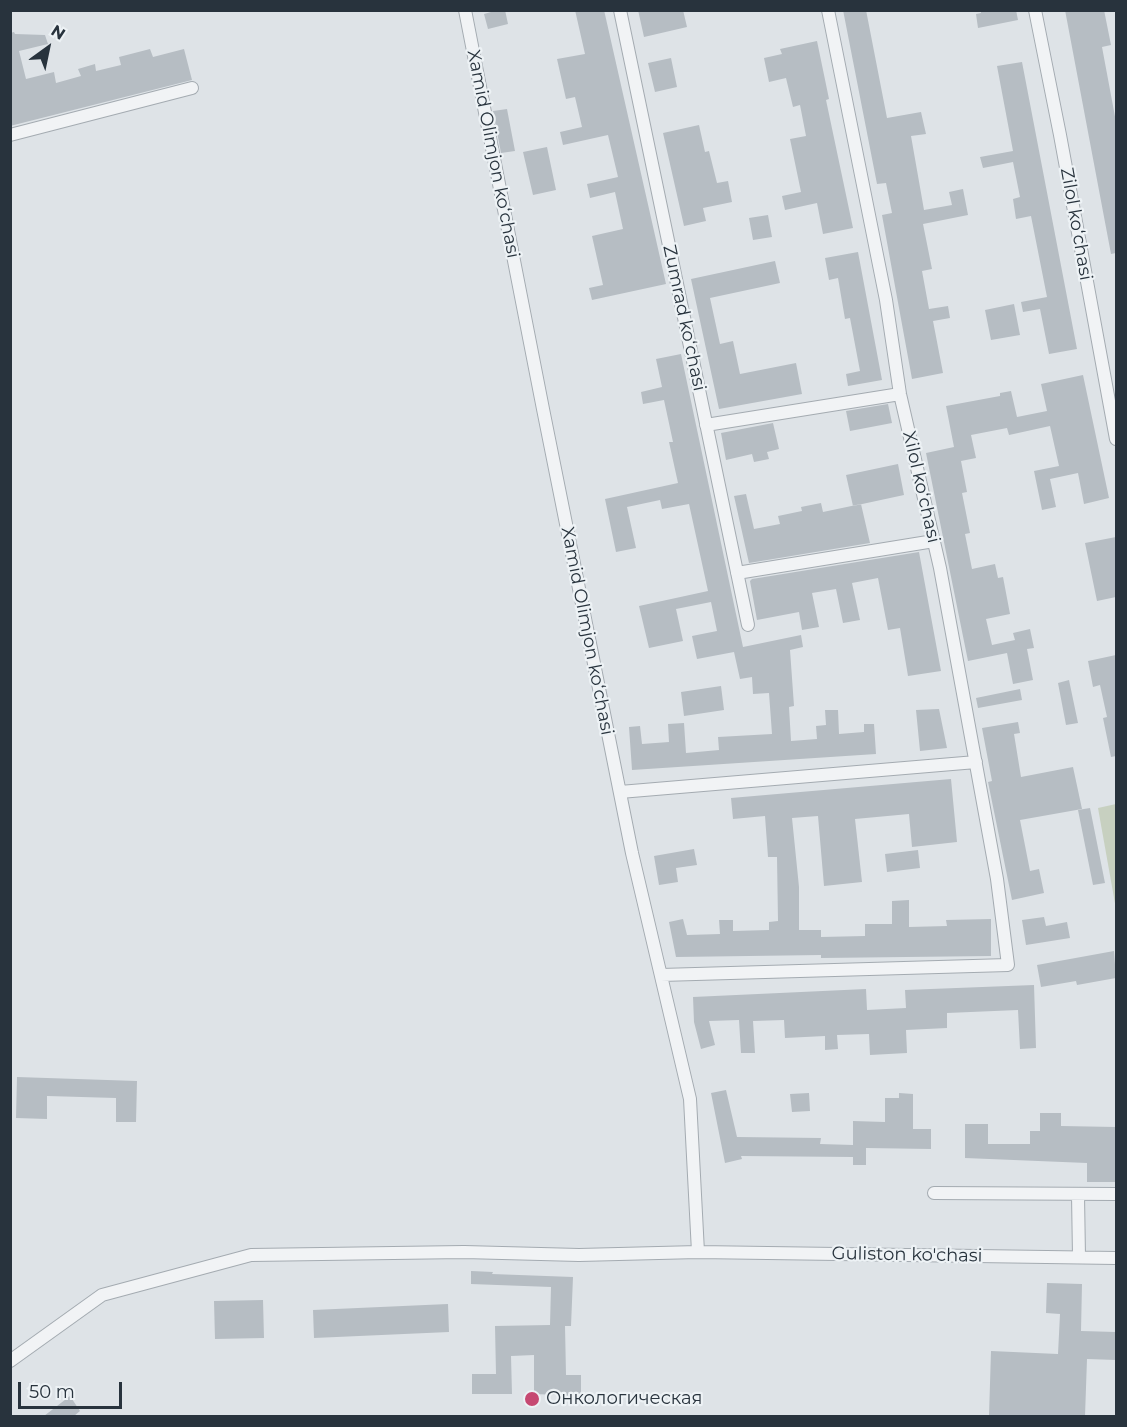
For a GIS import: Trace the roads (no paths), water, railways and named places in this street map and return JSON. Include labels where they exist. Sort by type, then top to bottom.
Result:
[{"type":"street","name":"Xamid Olimjon koʻchasi","points":[[465,10],[620,792],[690,1099],[699,1252]]},
{"type":"street","name":"Zumrad koʻchasi","points":[[620,10],[748,625]]},
{"type":"street","name":"Xilol koʻchasi","points":[[661,975],[1008,964],[997,879],[976,762],[934,541],[900,394],[886,300],[828,10]]},
{"type":"street","name":"Zilol koʻchasi","points":[[1035,10],[1116,439]]},
{"type":"street","points":[[10,135],[192,88]]},
{"type":"street","points":[[706,425],[900,394]]},
{"type":"street","points":[[737,573],[934,541]]},
{"type":"street","points":[[620,792],[976,762]]},
{"type":"street","points":[[934,1193],[1116,1194]]},
{"type":"street","points":[[1078,1195],[1078,1257]]},
{"type":"street","name":"Guliston ko'chasi","points":[[10,1361],[102,1295],[251,1255],[464,1252],[579,1255],[699,1252],[1116,1258]]},
{"type":"place","name":"Онкологическая","points":[[532,1399]]}]
